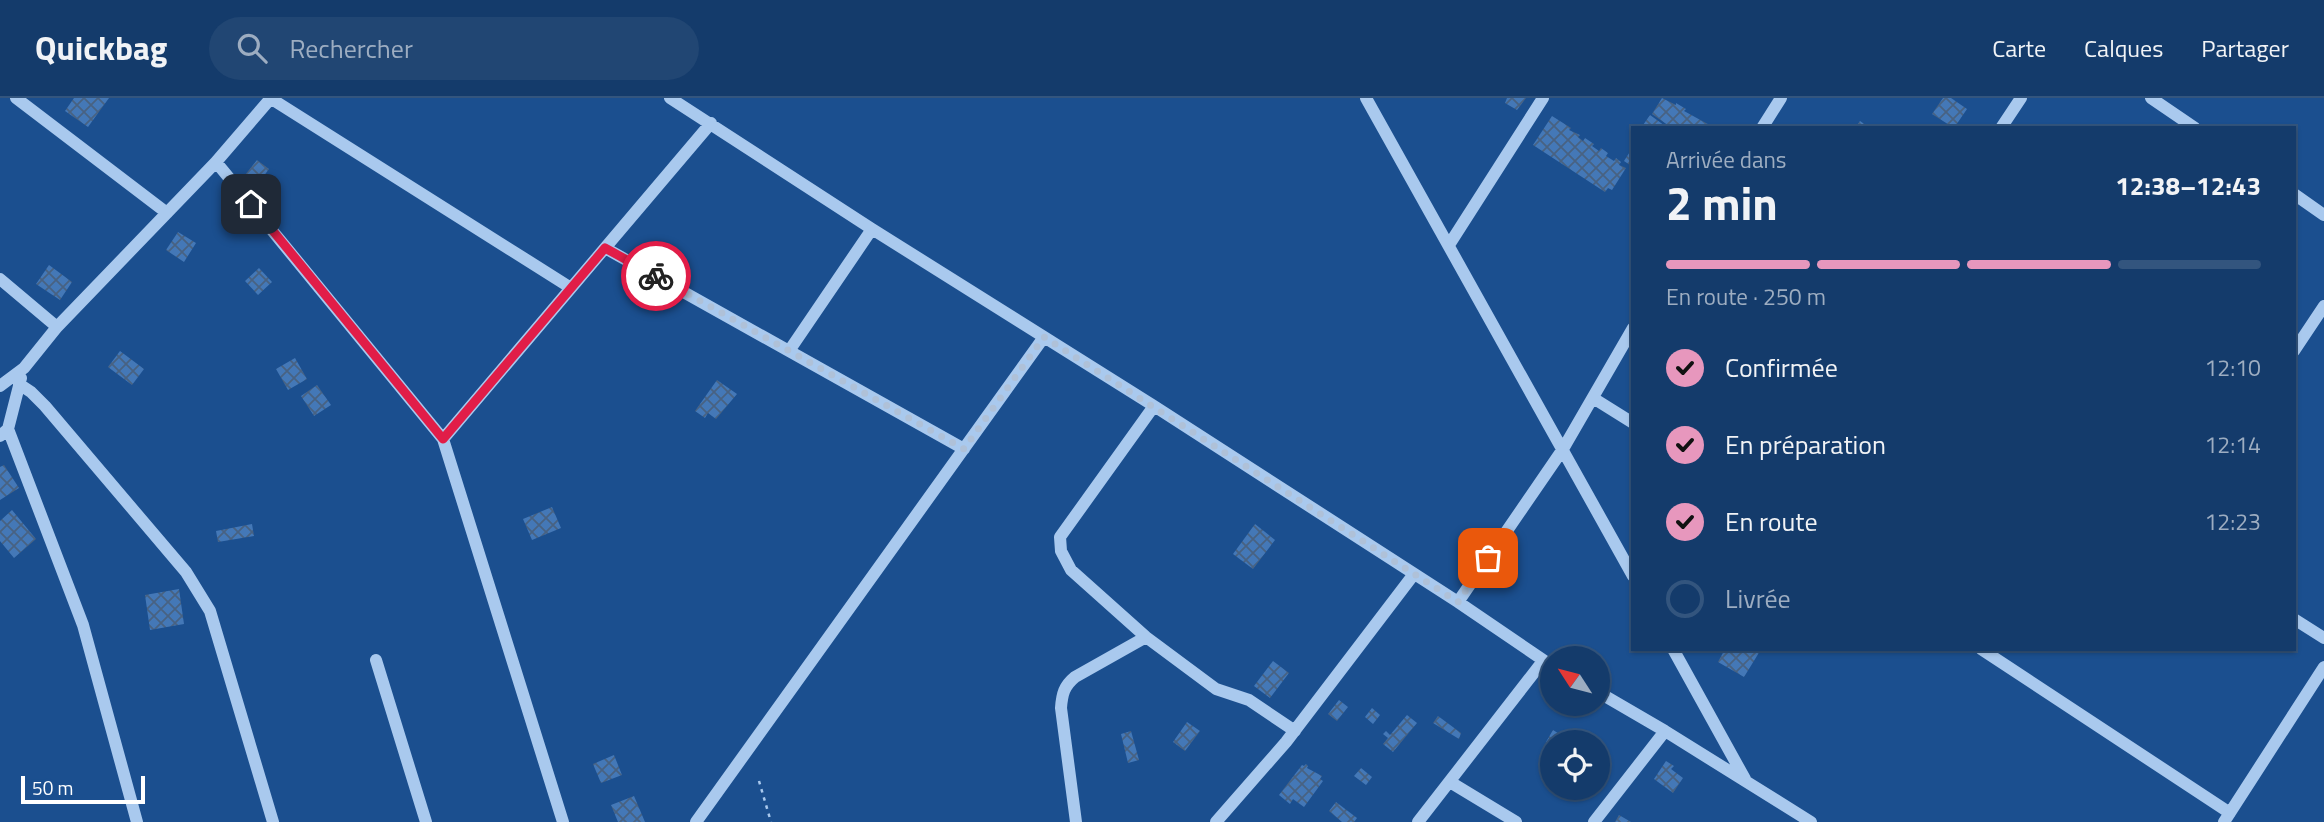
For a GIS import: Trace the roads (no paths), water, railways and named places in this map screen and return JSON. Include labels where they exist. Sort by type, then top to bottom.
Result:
[{"type":"street","points":[[16,98],[167,213]]},
{"type":"street","points":[[0,386],[24,368],[57,327],[216,162],[270,98],[571,288]]},
{"type":"street","points":[[670,98],[1154,406],[1540,658]]},
{"type":"street","points":[[1366,98],[1631,572]]},
{"type":"street","points":[[1449,245],[1544,98]]},
{"type":"street","points":[[1763,126],[1781,98]]},
{"type":"street","points":[[2002,126],[2021,98]]},
{"type":"street","points":[[2151,98],[2192,126]]},
{"type":"street","points":[[443,439],[710,123]]},
{"type":"street","points":[[216,162],[443,439],[563,822]]},
{"type":"street","points":[[2296,195],[2324,215]]},
{"type":"street","points":[[789,351],[872,229]]},
{"type":"street","points":[[605,248],[964,449]]},
{"type":"street","points":[[0,279],[57,327]]},
{"type":"street","points":[[2296,348],[2324,306]]},
{"type":"street","points":[[1458,602],[1563,449],[1631,332]]},
{"type":"street","points":[[696,822],[1044,337]]},
{"type":"street","points":[[24,368],[4,432],[83,625],[137,822]]},
{"type":"street","points":[[19,384],[45,406],[186,572],[210,611],[273,822]]},
{"type":"street","points":[[1593,398],[1631,423]]},
{"type":"street","points":[[1154,406],[1060,537],[1061,551],[1070,570],[1146,637],[1216,689],[1248,700],[1295,731]]},
{"type":"street","points":[[1216,822],[1295,731],[1414,574]]},
{"type":"street","points":[[2296,620],[2324,638]]},
{"type":"street","points":[[1076,822],[1061,708],[1066,684],[1146,637]]},
{"type":"street","points":[[1674,651],[1745,780]]},
{"type":"street","points":[[1983,651],[2227,817],[2324,667]]},
{"type":"street","points":[[376,660],[426,822]]},
{"type":"street","points":[[1418,822],[1540,673]]},
{"type":"street","points":[[1610,699],[1811,822]]},
{"type":"street","points":[[1594,822],[1665,731]]},
{"type":"street","points":[[1450,782],[1516,822]]}]
